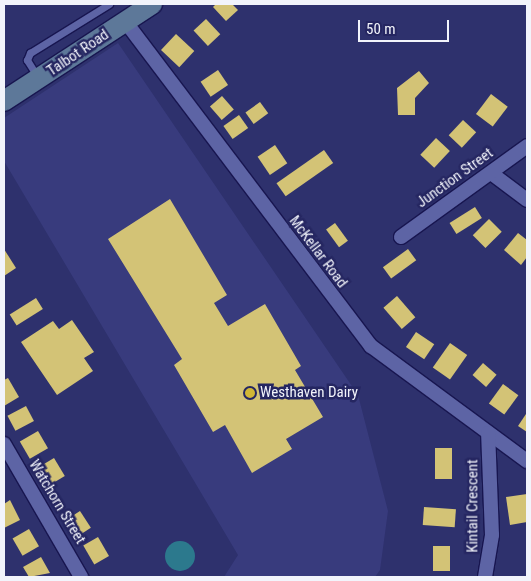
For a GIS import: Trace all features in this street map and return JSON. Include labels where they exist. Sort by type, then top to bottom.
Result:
[{"type":"main road","name":"Talbot Road","points":[[4,101],[152,4]]},
{"type":"street","name":"McKellar Road","points":[[125,21],[359,333],[384,360],[527,461]]},
{"type":"street","name":"Junction Street","points":[[402,237],[527,146]]},
{"type":"street","points":[[491,172],[527,200]]},
{"type":"street","name":"Kintail Crescent","points":[[485,577],[492,535],[488,433]]},
{"type":"street","name":"Watchorn Street","points":[[4,444],[81,577]]},
{"type":"lane","points":[[39,79],[27,60],[30,53],[108,4]]},
{"type":"shaded area","points":[[118,43],[358,395],[388,511],[380,570],[375,577],[224,577],[238,555],[4,161],[4,118]]},
{"type":"water","points":[[180,541],[190,546],[195,556],[190,566],[180,571],[170,566],[165,556],[170,546]]},
{"type":"building","points":[[216,4],[232,4],[238,10],[226,21],[213,7]]},
{"type":"building","points":[[206,19],[220,34],[208,46],[194,31]]},
{"type":"building","points":[[176,34],[194,51],[179,67],[161,50]]},
{"type":"building","points":[[218,70],[228,85],[211,97],[201,82]]},
{"type":"building","points":[[419,71],[429,83],[415,98],[415,115],[398,115],[397,88]]},
{"type":"building","points":[[491,94],[508,107],[493,127],[476,114]]},
{"type":"building","points":[[222,96],[234,110],[222,120],[210,106]]},
{"type":"building","points":[[260,102],[268,113],[254,124],[245,113]]},
{"type":"building","points":[[239,115],[248,128],[233,139],[223,126]]},
{"type":"building","points":[[463,120],[476,132],[462,148],[449,135]]},
{"type":"building","points":[[436,138],[450,151],[434,168],[420,155]]},
{"type":"building","points":[[275,145],[287,163],[270,175],[258,157]]},
{"type":"building","points":[[324,150],[333,163],[286,196],[276,183]]},
{"type":"building","name":"Westhaven Dairy","points":[[170,199],[227,295],[214,303],[228,326],[265,304],[301,366],[295,370],[323,417],[286,439],[292,449],[252,473],[225,425],[213,432],[174,365],[182,359],[108,239]]},
{"type":"building","points":[[475,207],[482,218],[456,234],[450,223]]},
{"type":"building","points":[[489,219],[502,232],[485,248],[473,235]]},
{"type":"building","points":[[335,223],[348,241],[339,247],[326,229]]},
{"type":"building","points":[[518,233],[527,240],[527,257],[521,265],[504,250]]},
{"type":"building","points":[[4,249],[16,268],[4,276]]},
{"type":"building","points":[[408,249],[416,260],[391,279],[383,267]]},
{"type":"building","points":[[397,296],[415,317],[402,329],[383,308]]},
{"type":"building","points":[[36,298],[43,309],[17,325],[10,314]]},
{"type":"building","points":[[72,320],[94,352],[84,358],[93,371],[57,395],[21,342],[53,321],[59,329]]},
{"type":"building","points":[[416,332],[434,344],[424,359],[406,347]]},
{"type":"building","points":[[450,343],[467,355],[450,380],[433,368]]},
{"type":"building","points":[[483,363],[497,375],[486,387],[473,375]]},
{"type":"building","points":[[8,378],[19,397],[4,406],[4,380]]},
{"type":"building","points":[[503,384],[518,395],[504,415],[489,403]]},
{"type":"building","points":[[26,406],[34,421],[15,431],[7,416]]},
{"type":"building","points":[[527,415],[527,432],[518,426]]},
{"type":"building","points":[[38,431],[48,448],[30,459],[20,442]]},
{"type":"building","points":[[435,448],[452,448],[452,479],[435,479]]},
{"type":"building","points":[[54,458],[65,476],[48,486],[37,468]]},
{"type":"building","points":[[527,494],[527,522],[510,525],[506,497]]},
{"type":"building","points":[[10,500],[20,520],[4,528],[4,504]]},
{"type":"building","points":[[424,507],[456,509],[455,527],[423,525]]},
{"type":"building","points":[[80,511],[91,528],[76,538],[65,521]]},
{"type":"building","points":[[29,529],[39,546],[23,556],[13,538]]},
{"type":"building","points":[[98,537],[109,556],[94,565],[83,546]]},
{"type":"building","points":[[433,546],[450,546],[450,571],[433,571]]},
{"type":"building","points":[[41,557],[50,573],[29,577],[23,567]]},
{"type":"place","name":"Westhaven Dairy","points":[[250,393]]}]
